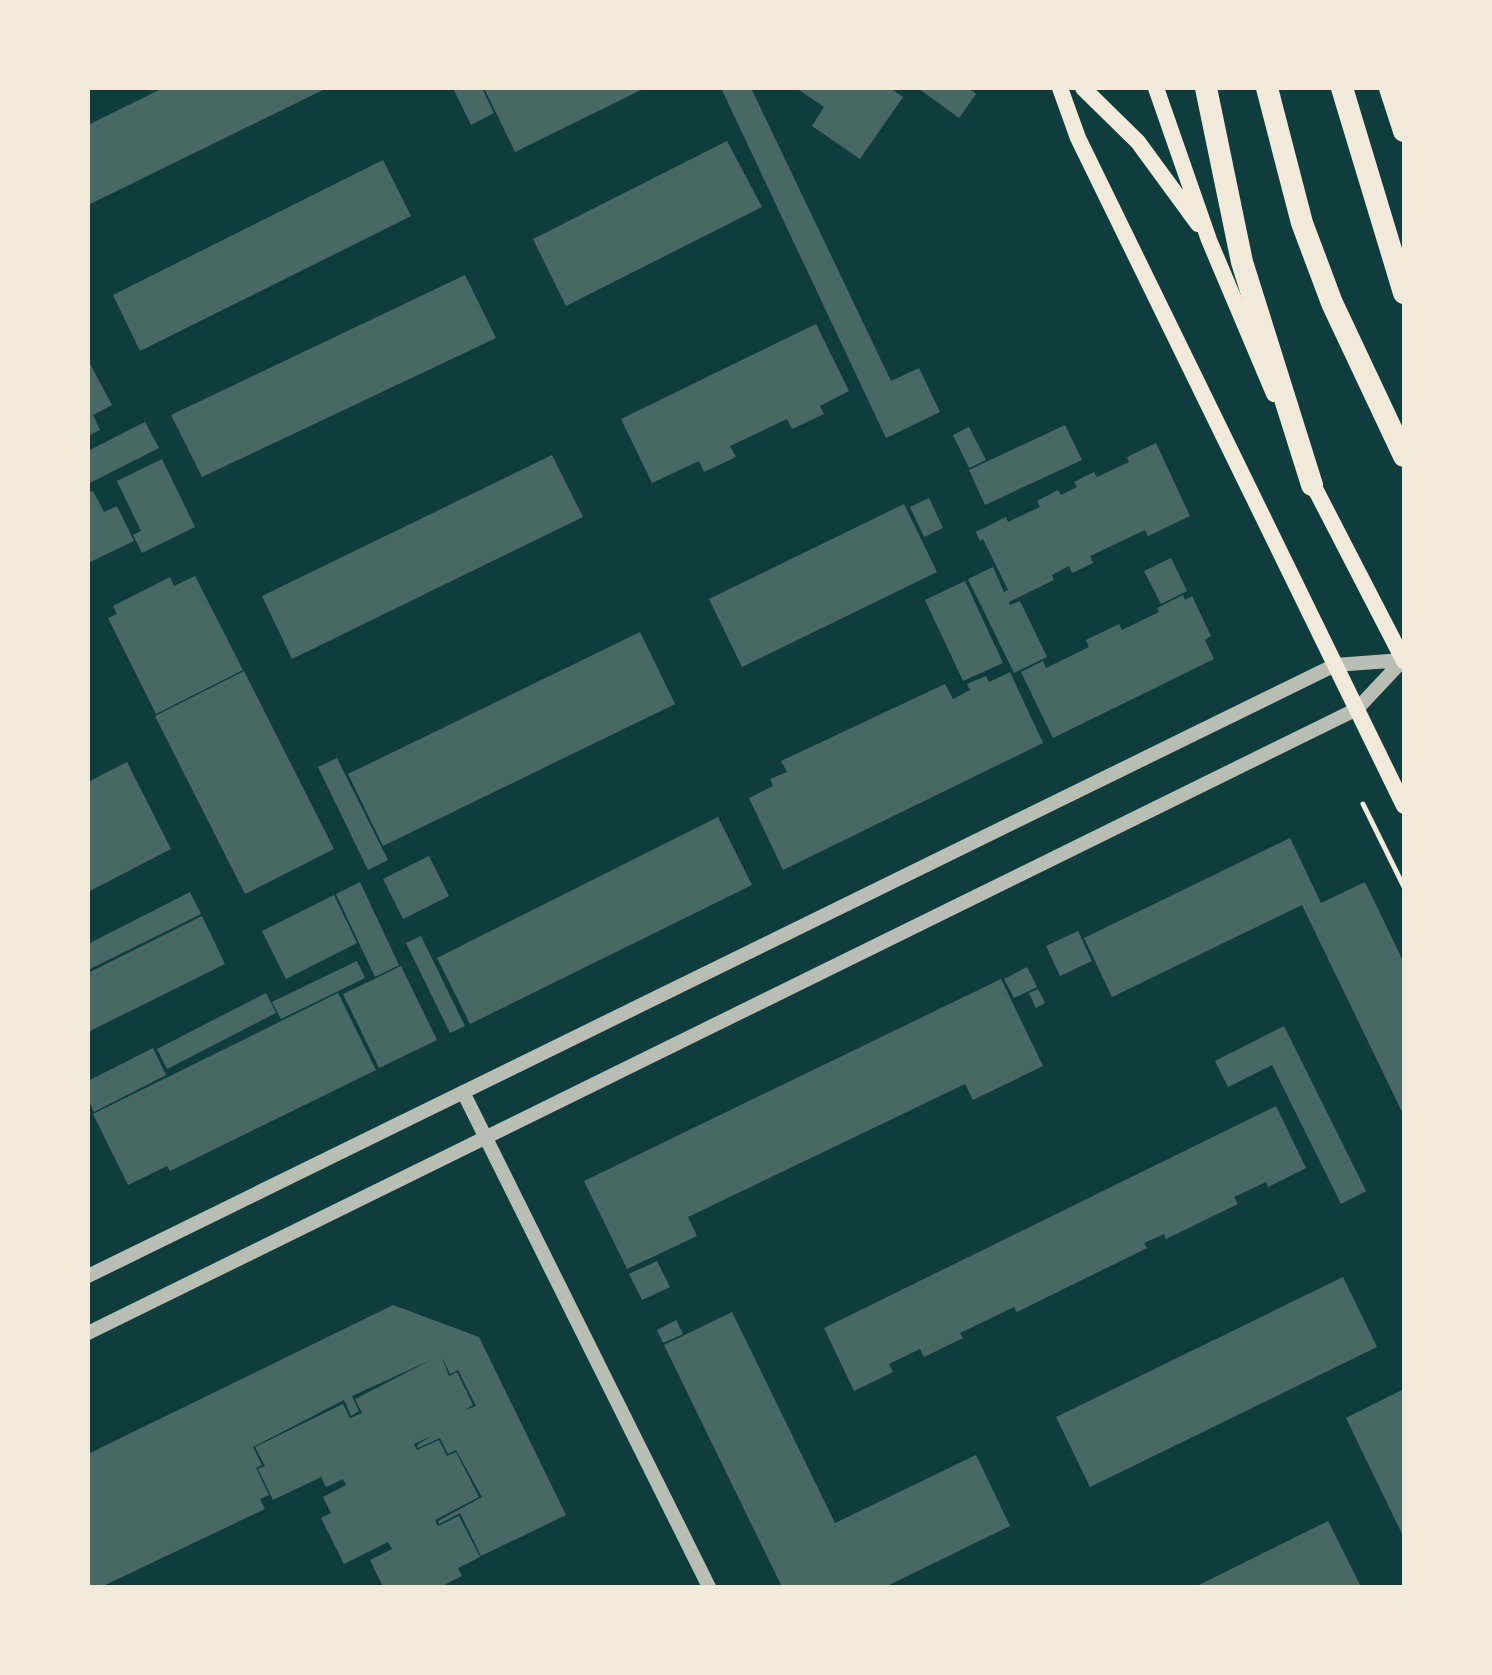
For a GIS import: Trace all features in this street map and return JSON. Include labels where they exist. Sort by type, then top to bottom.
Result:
[{"type":"highway","points":[[1206,88],[1242,262],[1312,485]]},
{"type":"highway","points":[[1267,88],[1302,223],[1332,303],[1404,456]]},
{"type":"highway","points":[[1342,88],[1404,293]]},
{"type":"highway","points":[[1390,88],[1402,124]]},
{"type":"main road","points":[[1060,88],[1078,138],[1404,806]]},
{"type":"main road","points":[[1083,88],[1138,142],[1209,240]]},
{"type":"main road","points":[[1156,88],[1209,240],[1312,485],[1404,661]]},
{"type":"street","points":[[88,1276],[1335,665],[1404,661]]},
{"type":"street","points":[[88,1333],[1357,709],[1404,661]]},
{"type":"street","points":[[463,1092],[709,1587]]},
{"type":"path","points":[[1363,804],[1404,887]]},
{"type":"building","points":[[163,88],[327,88],[88,205],[88,125]]},
{"type":"building","points":[[453,88],[482,88],[494,113],[471,125]]},
{"type":"building","points":[[484,88],[645,88],[515,152]]},
{"type":"building","points":[[721,88],[751,88],[891,381],[919,368],[940,412],[886,438]]},
{"type":"building","points":[[796,88],[890,88],[903,97],[860,159],[812,126],[824,107]]},
{"type":"building","points":[[918,88],[968,88],[976,94],[959,118]]},
{"type":"building","points":[[727,141],[762,207],[566,306],[533,239]]},
{"type":"building","points":[[383,160],[411,216],[140,351],[113,295]]},
{"type":"building","points":[[465,275],[496,338],[202,477],[171,415]]},
{"type":"building","points":[[816,324],[849,391],[820,406],[824,414],[792,429],[787,419],[730,446],[736,457],[704,472],[699,461],[652,483],[621,419]]},
{"type":"building","points":[[88,360],[112,405],[93,415],[100,430],[88,436]]},
{"type":"building","points":[[145,422],[159,448],[88,484],[88,451]]},
{"type":"building","points":[[1065,425],[1082,460],[985,505],[969,470]]},
{"type":"building","points":[[969,427],[986,460],[969,468],[953,435]]},
{"type":"building","points":[[1156,443],[1190,516],[1148,536],[1145,530],[1090,556],[1093,563],[1072,573],[1069,566],[1052,575],[1054,580],[1009,602],[1010,605],[1020,601],[1047,657],[1014,673],[968,579],[993,567],[1004,592],[1008,590],[983,539],[980,541],[976,532],[1006,517],[1008,522],[1040,507],[1037,501],[1058,490],[1061,495],[1077,487],[1074,482],[1094,472],[1097,477],[1129,462],[1127,457]]},
{"type":"building","points":[[552,455],[583,517],[292,659],[262,596]]},
{"type":"building","points":[[162,459],[195,527],[142,553],[133,535],[141,531],[117,481]]},
{"type":"building","points":[[93,491],[104,512],[117,506],[134,541],[88,563],[88,493]]},
{"type":"building","points":[[929,498],[943,528],[924,537],[910,507]]},
{"type":"building","points":[[904,504],[937,572],[742,667],[709,599]]},
{"type":"building","points":[[1171,558],[1187,591],[1161,604],[1144,571]]},
{"type":"building","points":[[195,576],[243,670],[156,714],[108,618],[117,614],[113,606],[170,577],[174,586]]},
{"type":"building","points":[[965,581],[1003,663],[963,681],[925,600]]},
{"type":"building","points":[[1183,595],[1185,600],[1192,596],[1211,636],[1205,640],[1214,659],[1053,738],[1021,672],[1043,661],[1046,668],[1089,647],[1086,640],[1119,624],[1122,630],[1159,612],[1157,608]]},
{"type":"building","points":[[640,632],[675,704],[383,846],[348,774]]},
{"type":"building","points":[[244,671],[334,849],[245,894],[155,716]]},
{"type":"building","points":[[1010,672],[1043,743],[783,870],[749,798],[773,786],[770,779],[787,772],[781,761],[945,684],[953,699],[970,690],[967,684],[986,676],[989,682]]},
{"type":"building","points":[[337,758],[388,860],[368,870],[318,767]]},
{"type":"building","points":[[127,762],[171,849],[88,892],[88,782]]},
{"type":"building","points":[[718,817],[752,885],[470,1024],[437,958]]},
{"type":"building","points":[[1290,838],[1321,903],[1365,882],[1404,963],[1404,1116],[1302,905],[1112,997],[1084,938]]},
{"type":"building","points":[[429,856],[449,896],[403,919],[383,879]]},
{"type":"building","points":[[360,882],[399,965],[375,977],[336,894]]},
{"type":"building","points":[[190,892],[201,914],[88,970],[88,944]]},
{"type":"building","points":[[334,895],[357,943],[286,979],[262,931]]},
{"type":"building","points":[[202,916],[225,964],[88,1032],[88,973]]},
{"type":"building","points":[[1078,931],[1092,961],[1060,976],[1046,946]]},
{"type":"building","points":[[421,936],[465,1026],[450,1033],[406,943]]},
{"type":"building","points":[[357,961],[365,978],[281,1019],[272,1002]]},
{"type":"building","points":[[401,966],[437,1040],[379,1068],[343,994]]},
{"type":"building","points":[[1027,967],[1037,987],[1014,998],[1004,979]]},
{"type":"building","points":[[1001,979],[1043,1066],[973,1100],[965,1084],[688,1217],[697,1236],[627,1269],[584,1181]]},
{"type":"building","points":[[1038,989],[1045,1003],[1036,1008],[1029,993]]},
{"type":"building","points":[[266,993],[276,1013],[167,1069],[157,1049]]},
{"type":"building","points":[[338,993],[376,1070],[170,1171],[167,1166],[128,1185],[93,1114]]},
{"type":"building","points":[[1284,1026],[1366,1191],[1341,1204],[1272,1065],[1228,1087],[1215,1061]]},
{"type":"building","points":[[153,1048],[166,1075],[94,1112],[88,1100],[88,1081]]},
{"type":"building","points":[[1276,1106],[1306,1168],[1268,1187],[1266,1182],[1234,1197],[1238,1204],[1166,1239],[1164,1234],[1144,1243],[1147,1248],[1017,1312],[1014,1307],[960,1333],[963,1338],[924,1357],[920,1349],[889,1364],[893,1372],[854,1391],[824,1328]]},
{"type":"building","points":[[657,1261],[670,1287],[642,1300],[629,1274]]},
{"type":"building","points":[[1343,1277],[1377,1347],[1090,1487],[1056,1417]]},
{"type":"building","points":[[393,1305],[479,1337],[566,1515],[481,1556],[460,1513],[439,1524],[438,1521],[482,1497],[456,1450],[448,1454],[440,1438],[418,1448],[417,1445],[431,1436],[414,1444],[417,1450],[439,1440],[447,1456],[456,1452],[479,1497],[435,1520],[438,1526],[459,1516],[480,1557],[458,1568],[462,1576],[440,1587],[383,1587],[370,1560],[392,1549],[388,1542],[344,1564],[321,1518],[331,1513],[323,1497],[346,1485],[343,1479],[326,1487],[321,1477],[273,1500],[258,1469],[265,1466],[255,1447],[343,1404],[350,1418],[362,1413],[355,1399],[433,1359],[352,1396],[359,1411],[351,1416],[344,1400],[253,1447],[262,1465],[256,1468],[269,1495],[260,1499],[265,1509],[101,1587],[88,1587],[88,1454]],"holes":[[[441,1355],[450,1374],[458,1370],[476,1406],[465,1410],[473,1405],[457,1372],[449,1376]]]},
{"type":"building","points":[[732,1312],[835,1523],[976,1455],[1010,1526],[885,1587],[782,1587],[664,1345]]},
{"type":"building","points":[[676,1320],[683,1334],[663,1343],[657,1330]]},
{"type":"building","points":[[1404,1389],[1404,1538],[1346,1418]]},
{"type":"building","points":[[1328,1521],[1360,1585],[1357,1587],[1195,1587]]}]
